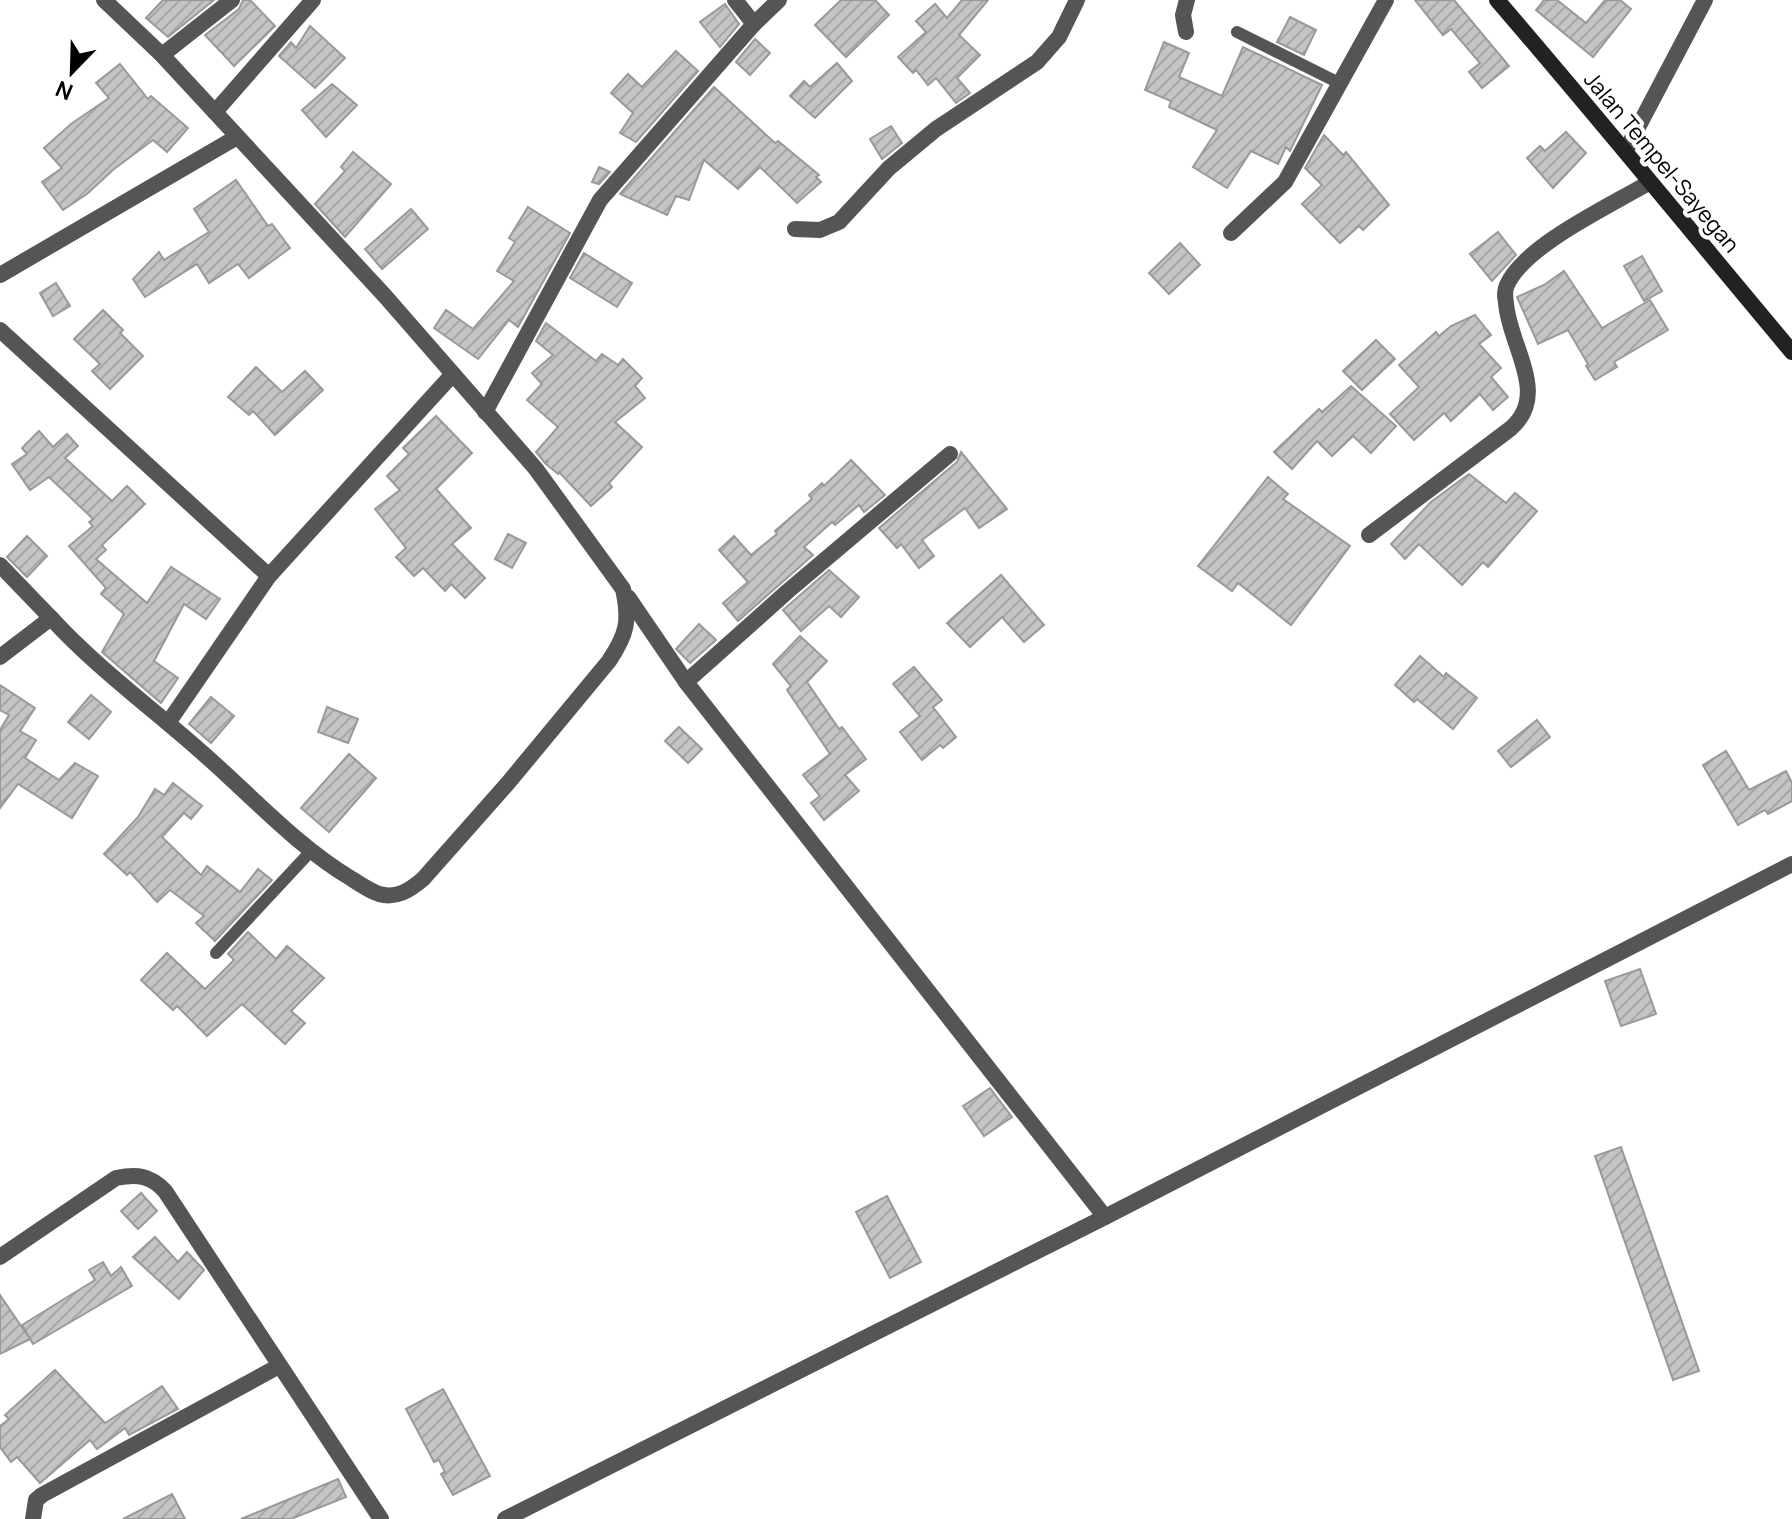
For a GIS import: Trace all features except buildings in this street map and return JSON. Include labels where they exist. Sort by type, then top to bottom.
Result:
[{"type":"main road","name":"Jalan Tempel-Sayegan","points":[[1497,0],[1626,150],[1792,352]]},
{"type":"street","points":[[104,0],[162,55],[385,296],[536,469],[686,682],[1105,1217]]},
{"type":"street","points":[[162,55],[232,0]]},
{"type":"street","points":[[215,112],[313,0]]},
{"type":"street","points":[[735,0],[754,24]]},
{"type":"street","points":[[485,412],[600,200],[754,24],[779,0]]},
{"type":"street","points":[[795,229],[820,230],[839,222],[889,168],[936,129],[1037,62],[1059,37],[1077,0]]},
{"type":"street","points":[[1186,32],[1183,15],[1187,0]]},
{"type":"street","points":[[1231,233],[1285,182],[1309,144],[1386,0]]},
{"type":"street","points":[[1626,150],[1705,0]]},
{"type":"street","points":[[0,275],[237,137]]},
{"type":"street","points":[[1369,535],[1510,429],[1526,408],[1529,388],[1507,315],[1505,289],[1519,265],[1540,248],[1650,182]]},
{"type":"street","points":[[0,330],[269,576]]},
{"type":"street","points":[[168,723],[269,576],[453,374]]},
{"type":"street","points":[[686,682],[950,454]]},
{"type":"street","points":[[0,565],[111,678],[168,723],[336,870],[382,895],[398,895],[411,889],[508,783],[609,661],[626,628],[628,612],[623,589]]},
{"type":"street","points":[[0,657],[51,618]]},
{"type":"street","points":[[505,1519],[1105,1217],[1792,864]]},
{"type":"street","points":[[0,1257],[116,1178],[137,1174],[145,1176],[165,1191],[381,1519]]},
{"type":"street","points":[[33,1519],[34,1508],[42,1495],[279,1366]]},
{"type":"lane","points":[[1237,32],[1339,83]]},
{"type":"lane","points":[[216,953],[312,850]]}]
